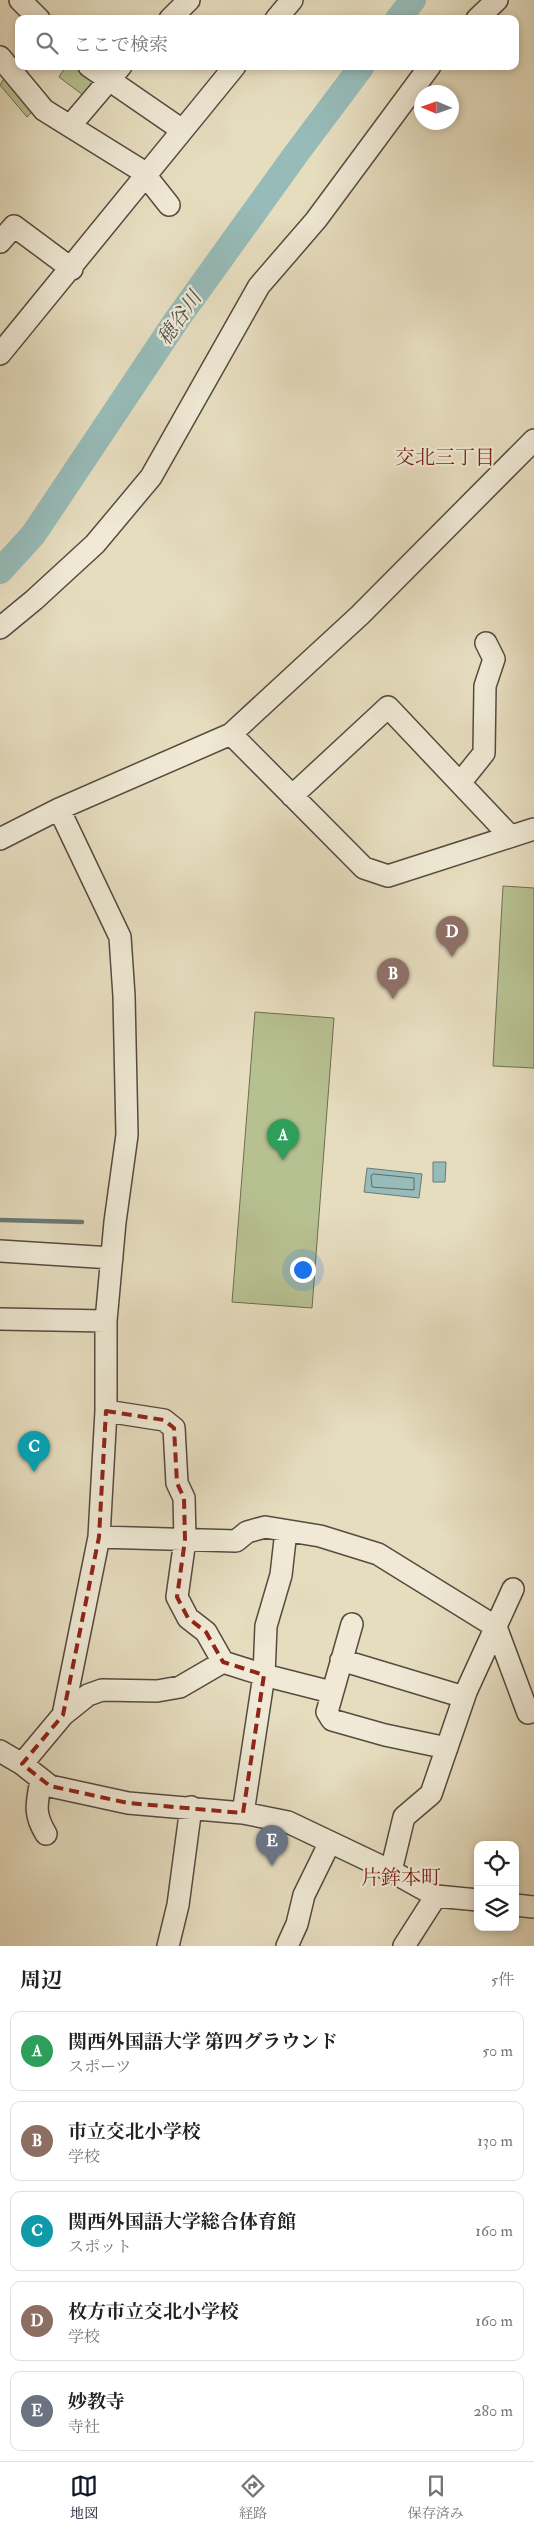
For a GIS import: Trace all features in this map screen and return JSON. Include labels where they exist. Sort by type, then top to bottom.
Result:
[{"type":"street","points":[[20,0],[35,15]]},
{"type":"street","points":[[174,15],[188,0]]},
{"type":"street","points":[[279,15],[292,0]]},
{"type":"street","points":[[481,15],[496,0]]},
{"type":"street","points":[[0,57],[44,110],[146,175],[169,206]]},
{"type":"street","points":[[0,354],[72,269],[182,130],[225,70]]},
{"type":"street","points":[[0,628],[96,544],[151,477],[259,286],[316,220],[427,70]]},
{"type":"street","points":[[70,126],[115,73],[182,130]]},
{"type":"street","points":[[0,242],[14,226],[72,269]]},
{"type":"street","points":[[0,839],[59,809],[231,734],[360,615],[534,440]]},
{"type":"street","points":[[460,783],[484,753],[485,686],[494,659],[486,643]]},
{"type":"street","points":[[292,796],[388,707],[510,836]]},
{"type":"street","points":[[231,734],[364,868],[388,876],[534,829]]},
{"type":"street","points":[[59,809],[120,937],[124,996],[126,1135],[106,1321],[106,1411],[99,1537],[63,1715]]},
{"type":"street","points":[[0,1251],[112,1258]]},
{"type":"street","points":[[0,1320],[106,1321]]},
{"type":"street","points":[[106,1411],[164,1420],[174,1428],[176,1483],[184,1498],[186,1540],[177,1597],[188,1618],[206,1632],[223,1662],[264,1675],[331,1692]]},
{"type":"street","points":[[99,1537],[236,1541],[248,1532],[265,1527],[320,1536],[378,1554],[496,1627],[528,1702]]},
{"type":"street","points":[[243,1813],[264,1675],[266,1626],[281,1575],[286,1531]]},
{"type":"street","points":[[391,1871],[404,1817],[431,1794],[464,1697],[513,1589]]},
{"type":"street","points":[[352,1624],[331,1692],[327,1712],[332,1720],[385,1735],[447,1748]]},
{"type":"street","points":[[341,1660],[464,1697]]},
{"type":"street","points":[[22,1764],[63,1715],[88,1695],[102,1690],[157,1691],[180,1687],[223,1662]]},
{"type":"street","points":[[0,1751],[22,1764],[50,1786],[128,1802],[243,1813],[288,1822],[391,1871],[436,1896],[474,1900]]},
{"type":"street","points":[[41,1780],[36,1808],[38,1821],[46,1834]]},
{"type":"street","points":[[168,1946],[178,1905],[191,1807]]},
{"type":"street","points":[[287,1946],[297,1924],[304,1895],[330,1842]]},
{"type":"street","points":[[404,1946],[436,1896]]},
{"type":"street","points":[[519,1905],[534,1907]]},
{"type":"highlighted area","points":[[106,1411],[164,1420],[174,1428],[177,1483],[184,1498],[185,1540],[177,1597],[188,1618],[206,1632],[223,1662],[264,1675],[243,1813],[128,1803],[50,1786],[22,1764],[63,1715],[99,1537]]},
{"type":"green space","points":[[63,70],[83,70],[99,82],[87,98],[59,77]]},
{"type":"green space","points":[[5,77],[34,110],[27,117],[0,85]]},
{"type":"green space","points":[[503,886],[534,888],[534,1068],[493,1066]]},
{"type":"green space","points":[[255,1012],[334,1018],[312,1308],[232,1302]]},
{"type":"water","points":[[433,1162],[446,1162],[445,1182],[433,1182]]},
{"type":"water","points":[[367,1168],[422,1174],[419,1198],[364,1192]]},
{"type":"waterway","name":"穂谷川","points":[[401,15],[413,0]]},
{"type":"waterway","name":"穂谷川","points":[[0,571],[33,535],[178,318],[359,70]]},
{"type":"waterway","points":[[0,1220],[82,1222]]},
{"type":"place","name":"枚方市立交北小学校","points":[[452,957]]},
{"type":"place","name":"市立交北小学校","points":[[393,999]]},
{"type":"place","name":"関西外国語大学 第四グラウンド","points":[[283,1160]]},
{"type":"place","name":"関西外国語大学総合体育館","points":[[34,1472]]},
{"type":"place","name":"妙教寺","points":[[272,1866]]},
{"type":"district","name":"交北三丁目","points":[[445,457]]},
{"type":"district","name":"片鉾本町","points":[[401,1877]]}]
